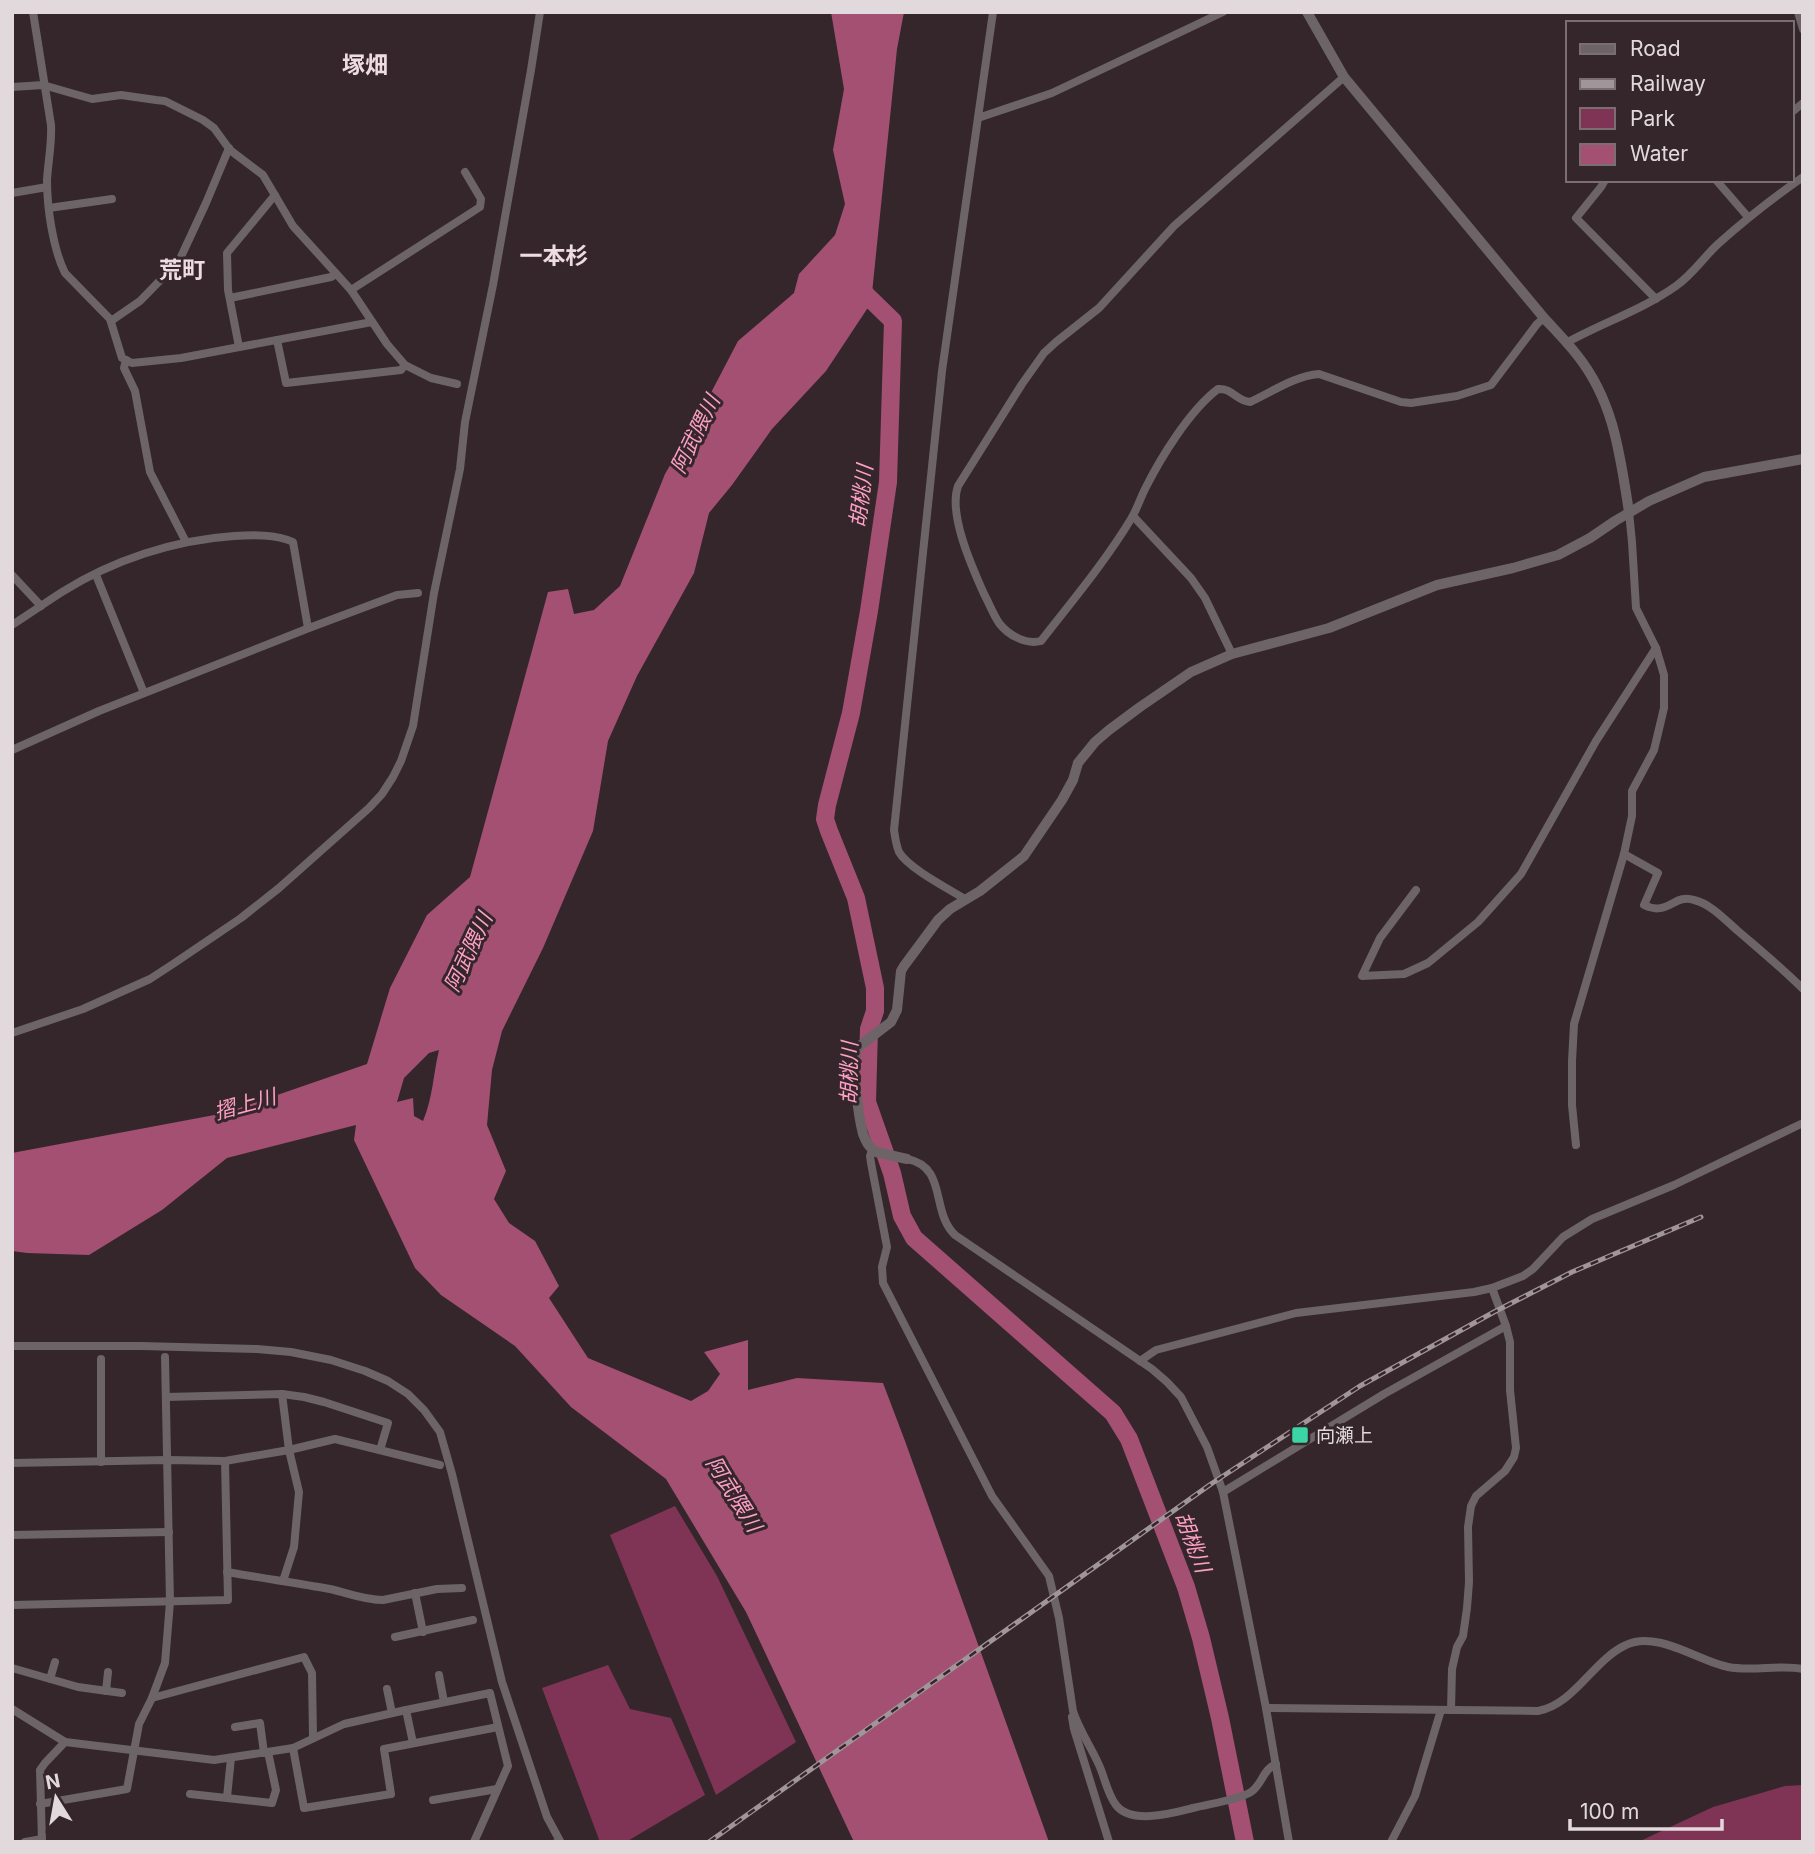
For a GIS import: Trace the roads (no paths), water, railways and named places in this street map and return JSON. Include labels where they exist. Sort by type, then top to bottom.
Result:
[{"type":"street","points":[[33,12],[52,136],[47,187],[49,208],[61,265],[65,273],[111,321],[122,358],[132,363],[181,358],[372,322]]},
{"type":"street","points":[[12,1036],[83,1009],[150,979],[241,918],[369,808],[382,794],[401,761],[413,726],[434,593],[460,469],[465,422],[493,285],[540,12]]},
{"type":"street","points":[[965,899],[904,859],[897,846],[894,830],[942,371],[993,12]]},
{"type":"street","points":[[978,118],[1052,93],[1223,12]]},
{"type":"street","points":[[1307,12],[1344,77],[1577,355],[1609,415],[1616,437],[1629,512],[1636,608],[1656,648],[1664,675],[1664,708],[1654,750],[1632,792],[1632,816],[1624,854],[1574,1024],[1572,1105],[1576,1145]]},
{"type":"street","points":[[1798,12],[1803,29]]},
{"type":"street","points":[[1344,77],[1174,226],[1099,308],[1056,342],[1022,384],[956,493],[964,546],[998,622],[1018,638],[1031,643],[1041,641],[1101,566],[1133,516],[1151,478],[1181,429],[1218,389],[1227,389],[1240,399],[1250,402],[1283,385],[1318,374],[1401,402],[1457,396],[1491,385],[1544,318]]},
{"type":"street","points":[[12,87],[44,85],[92,99],[121,95],[165,102],[203,120],[214,128],[229,148],[263,175],[293,226],[351,290],[387,344],[405,365],[431,378],[457,384]]},
{"type":"street","points":[[111,321],[140,301],[179,261],[229,148]]},
{"type":"street","points":[[351,290],[480,206],[481,199],[465,172]]},
{"type":"street","points":[[1566,343],[1656,299],[1692,273],[1714,247],[1748,217],[1803,177]]},
{"type":"street","points":[[1604,182],[1576,218],[1656,299]]},
{"type":"street","points":[[1718,182],[1748,217]]},
{"type":"street","points":[[12,193],[47,187]]},
{"type":"street","points":[[239,347],[230,298],[227,253],[275,195]]},
{"type":"street","points":[[49,208],[112,198]]},
{"type":"street","points":[[230,298],[336,274]]},
{"type":"street","points":[[277,340],[286,383],[401,370],[405,365]]},
{"type":"street","points":[[126,360],[124,368],[135,391],[150,472],[186,542]]},
{"type":"street","points":[[1289,1842],[1266,1708],[1223,1492],[1210,1454],[1181,1397],[1140,1360],[955,1235],[943,1220],[930,1172],[917,1161],[877,1152],[863,1133],[855,1063],[857,1048],[891,1022],[897,1010],[901,971],[938,920],[1024,856],[1062,800],[1084,755],[1109,730],[1184,676],[1232,654],[1329,628],[1437,584],[1513,568],[1558,555],[1649,500],[1703,477],[1803,459]]},
{"type":"street","points":[[1133,516],[1191,578],[1205,598],[1232,654]]},
{"type":"street","points":[[12,625],[63,592],[129,560],[186,542],[250,535],[292,542],[308,628]]},
{"type":"street","points":[[12,575],[41,606]]},
{"type":"street","points":[[96,575],[144,693]]},
{"type":"street","points":[[12,750],[99,710],[308,628],[397,594],[418,593]]},
{"type":"street","points":[[1416,890],[1380,938],[1362,976],[1404,974],[1428,963],[1478,922],[1521,874],[1595,741],[1656,648]]},
{"type":"street","points":[[1624,854],[1658,873],[1644,905],[1652,909],[1666,908],[1682,898],[1695,900],[1716,912],[1803,989]]},
{"type":"street","points":[[1140,1360],[1156,1350],[1296,1312],[1492,1288],[1523,1276],[1563,1237],[1592,1219],[1674,1185],[1803,1123]]},
{"type":"street","points":[[877,1152],[870,1156],[887,1247],[882,1267],[883,1283],[992,1496],[1049,1576],[1059,1618],[1073,1711],[1113,1799],[1122,1811],[1128,1814],[1162,1815],[1248,1794],[1255,1789],[1268,1769],[1276,1764]]},
{"type":"street","points":[[1391,1842],[1415,1796],[1446,1710],[1452,1669],[1457,1647],[1463,1636],[1467,1608],[1468,1527],[1471,1506],[1476,1496],[1505,1471],[1516,1448],[1510,1390],[1510,1342],[1492,1288]]},
{"type":"street","points":[[1223,1492],[1384,1394],[1506,1326]]},
{"type":"street","points":[[12,1346],[153,1346],[291,1352],[331,1360],[365,1371],[408,1394],[440,1432],[502,1682],[547,1817],[561,1841],[557,1842]]},
{"type":"street","points":[[40,1804],[127,1789],[139,1724],[165,1663],[170,1602],[165,1357]]},
{"type":"street","points":[[101,1359],[101,1462]]},
{"type":"street","points":[[166,1397],[282,1394],[304,1397],[388,1423],[380,1450]]},
{"type":"street","points":[[282,1394],[289,1450],[299,1492],[294,1547],[283,1581]]},
{"type":"street","points":[[12,1464],[225,1461],[335,1439],[440,1465]]},
{"type":"street","points":[[12,1605],[228,1600],[225,1461]]},
{"type":"street","points":[[12,1535],[169,1532]]},
{"type":"street","points":[[227,1572],[375,1600],[462,1588]]},
{"type":"street","points":[[415,1593],[423,1632]]},
{"type":"street","points":[[395,1637],[473,1620]]},
{"type":"street","points":[[1266,1708],[1543,1710],[1560,1701],[1625,1645],[1640,1641],[1656,1642],[1727,1667],[1751,1670],[1803,1668]]},
{"type":"street","points":[[152,1698],[304,1657],[312,1673],[313,1738]]},
{"type":"street","points":[[50,1679],[55,1662]]},
{"type":"street","points":[[12,1668],[78,1688],[122,1693]]},
{"type":"street","points":[[106,1691],[108,1672]]},
{"type":"street","points":[[439,1675],[444,1702]]},
{"type":"street","points":[[387,1689],[392,1713]]},
{"type":"street","points":[[12,1709],[65,1742],[214,1760],[293,1748],[344,1724],[490,1693],[508,1766],[474,1842]]},
{"type":"street","points":[[406,1710],[413,1743]]},
{"type":"street","points":[[1073,1711],[1074,1729],[1110,1842]]},
{"type":"street","points":[[190,1794],[272,1803],[276,1790],[260,1723],[235,1727]]},
{"type":"street","points":[[293,1748],[304,1808],[391,1794],[384,1749],[498,1727]]},
{"type":"street","points":[[26,1842],[42,1840],[40,1770],[65,1742]]},
{"type":"street","points":[[227,1797],[231,1758]]},
{"type":"street","points":[[433,1800],[497,1789]]},
{"type":"water","name":"阿武隈川","points":[[831,12],[904,12],[897,49],[871,303],[826,371],[772,429],[709,513],[694,573],[637,676],[608,741],[593,831],[543,948],[502,1031],[492,1070],[487,1125],[506,1171],[494,1199],[509,1223],[535,1241],[559,1286],[549,1298],[588,1358],[691,1401],[708,1391],[720,1374],[704,1352],[748,1340],[748,1390],[797,1378],[883,1383],[1049,1842],[854,1842],[746,1612],[666,1479],[571,1407],[515,1346],[441,1295],[415,1268],[354,1140],[356,1125],[227,1158],[162,1210],[89,1255],[12,1251],[12,1153],[225,1113],[367,1064],[390,988],[427,915],[470,877],[548,592],[568,589],[574,614],[594,610],[620,586],[665,474],[738,341],[794,293],[799,274],[835,235],[845,204],[833,150],[844,89]],"holes":[[[439,1050],[431,1095],[423,1121],[414,1116],[413,1098],[397,1102],[404,1078],[429,1053]]]},
{"type":"waterway","name":"胡桃川","points":[[856,285],[893,321],[888,482],[851,713],[825,819],[856,898],[875,988],[875,1011],[869,1029],[867,1102],[892,1173],[902,1216],[914,1238],[1113,1413],[1129,1439],[1186,1587],[1201,1638],[1245,1842]]},
{"type":"railway","points":[[709,1842],[1211,1484],[1360,1386],[1572,1272],[1701,1217]]},
{"type":"place","name":"向瀬上","points":[[1300,1435]]},
{"type":"district","name":"塚畑","points":[[365,65]]},
{"type":"district","name":"一本杉","points":[[554,256]]},
{"type":"district","name":"荒町","points":[[182,270]]},
{"type":"water label","name":"摺上川","points":[[245,1104]]}]
